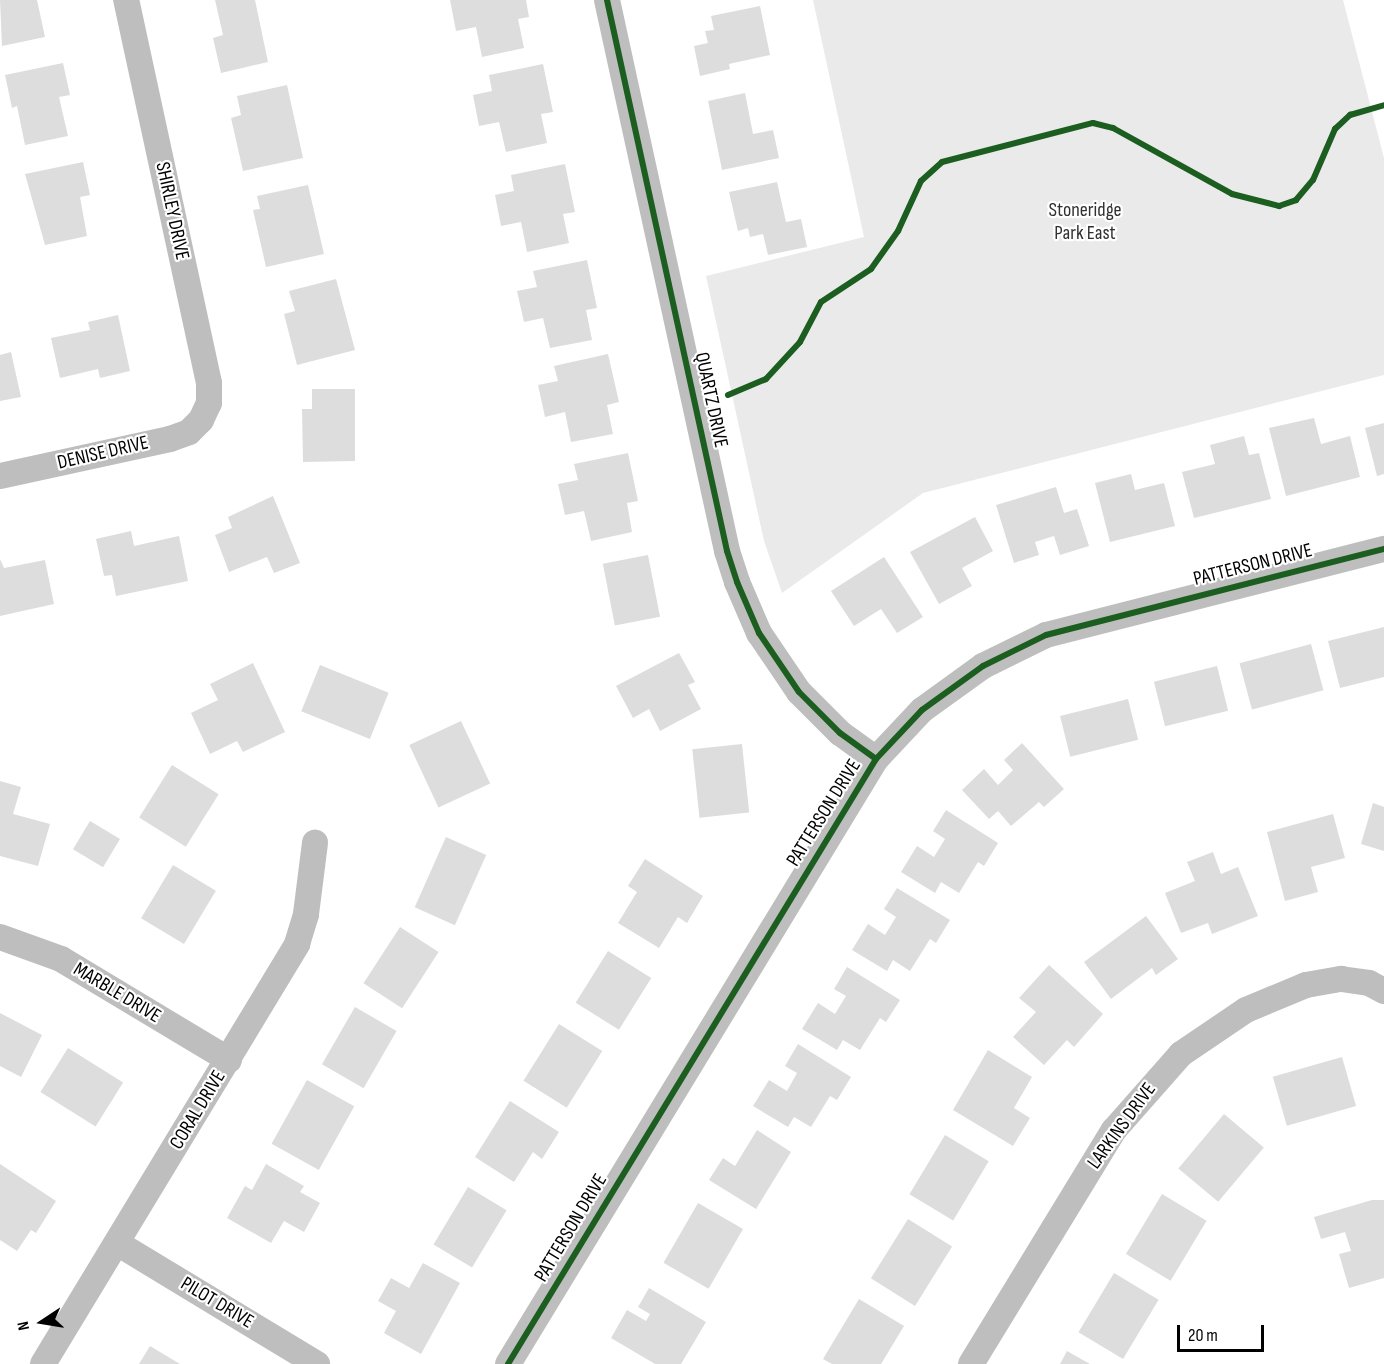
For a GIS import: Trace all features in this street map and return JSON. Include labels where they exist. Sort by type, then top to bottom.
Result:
[{"type":"street","name":"SHIRLEY DRIVE","points":[[126,0],[209,383],[209,403],[201,420]]},
{"type":"street","name":"QUARTZ DRIVE","points":[[607,0],[727,551],[737,582],[759,633],[800,692],[834,727],[876,759]]},
{"type":"street","name":"DENISE DRIVE","points":[[0,476],[170,439],[189,432],[201,420]]},
{"type":"street","name":"PATTERSON DRIVE","points":[[508,1364],[876,759],[905,726],[951,687],[1010,651],[1046,635],[1384,549]]},
{"type":"street","name":"CORAL DRIVE","points":[[44,1364],[297,944],[306,914],[315,843]]},
{"type":"street","name":"MARBLE DRIVE","points":[[0,938],[61,959],[229,1060]]},
{"type":"street","name":"LARKINS DRIVE","points":[[971,1364],[1114,1130],[1181,1054],[1246,1010],[1306,985],[1341,979],[1369,983],[1384,991]]},
{"type":"street","name":"PILOT DRIVE","points":[[117,1243],[317,1364]]},
{"type":"green space","name":"Stoneridge Park East","points":[[813,0],[1343,0],[1384,158],[1384,375],[923,493],[782,593],[764,541],[706,276],[864,237]]},
{"type":"building","points":[[0,0],[37,0],[45,37],[2,46]]},
{"type":"building","points":[[215,0],[255,0],[268,62],[221,73],[213,38],[223,35]]},
{"type":"building","points":[[450,0],[526,0],[529,17],[518,19],[524,48],[482,57],[476,27],[456,31]]},
{"type":"building","points":[[760,6],[770,55],[729,64],[730,69],[700,76],[694,46],[708,43],[705,31],[714,30],[711,16]]},
{"type":"building","points":[[63,63],[70,95],[59,97],[68,136],[25,145],[17,106],[12,108],[5,75]]},
{"type":"building","points":[[543,64],[553,112],[541,114],[547,143],[506,152],[499,122],[479,126],[473,95],[492,91],[489,75]]},
{"type":"building","points":[[287,85],[303,158],[243,171],[231,118],[241,115],[237,96]]},
{"type":"building","points":[[745,93],[753,134],[773,130],[779,158],[722,170],[708,101]]},
{"type":"building","points":[[83,162],[90,195],[80,197],[87,236],[45,245],[25,174]]},
{"type":"building","points":[[565,164],[575,212],[563,214],[569,243],[527,252],[521,222],[501,226],[495,195],[514,191],[511,175]]},
{"type":"building","points":[[777,182],[786,222],[801,219],[807,247],[768,255],[763,234],[750,237],[748,228],[738,231],[729,192]]},
{"type":"building","points":[[308,185],[324,254],[266,267],[253,210],[260,209],[257,196]]},
{"type":"building","points":[[587,260],[597,308],[586,310],[592,340],[550,348],[543,318],[524,322],[517,291],[537,287],[533,271]]},
{"type":"building","points":[[336,279],[355,350],[297,365],[284,314],[295,311],[289,291]]},
{"type":"building","points":[[118,315],[130,371],[100,378],[98,369],[60,378],[51,338],[90,330],[88,322]]},
{"type":"building","points":[[11,352],[21,397],[0,401],[0,355]]},
{"type":"building","points":[[608,354],[619,402],[607,405],[613,434],[571,442],[565,412],[545,417],[538,385],[558,381],[554,366]]},
{"type":"building","points":[[312,389],[355,389],[355,461],[303,462],[302,409],[312,409]]},
{"type":"building","points":[[1314,418],[1321,444],[1350,436],[1360,477],[1286,496],[1269,428]]},
{"type":"building","points":[[1384,423],[1384,474],[1377,476],[1365,428]]},
{"type":"building","points":[[1244,436],[1249,455],[1259,453],[1271,499],[1194,518],[1182,472],[1215,464],[1210,445]]},
{"type":"building","points":[[628,453],[638,501],[627,503],[632,532],[591,541],[584,511],[565,515],[558,484],[578,480],[574,464]]},
{"type":"building","points":[[1131,474],[1135,490],[1164,483],[1175,526],[1110,542],[1095,483]]},
{"type":"building","points":[[1056,487],[1064,513],[1077,509],[1089,546],[1060,555],[1054,536],[1035,542],[1039,555],[1014,563],[996,505]]},
{"type":"building","points":[[273,496],[300,563],[274,573],[267,557],[229,572],[215,535],[232,528],[228,517]]},
{"type":"building","points":[[975,517],[993,551],[962,568],[972,586],[939,604],[910,552]]},
{"type":"building","points":[[131,531],[134,546],[179,536],[188,581],[116,596],[112,575],[104,576],[96,539]]},
{"type":"building","points":[[648,555],[660,617],[615,626],[603,564]]},
{"type":"building","points":[[884,557],[923,617],[897,633],[881,609],[854,626],[831,591]]},
{"type":"building","points":[[0,559],[4,568],[45,560],[54,604],[0,616]]},
{"type":"building","points":[[1384,627],[1384,677],[1340,688],[1328,641]]},
{"type":"building","points":[[1311,644],[1323,690],[1252,710],[1240,663]]},
{"type":"building","points":[[679,653],[695,682],[688,685],[701,709],[660,731],[649,709],[633,718],[616,686]]},
{"type":"building","points":[[253,663],[285,732],[243,752],[237,741],[210,754],[191,713],[218,700],[210,684]]},
{"type":"building","points":[[320,665],[389,693],[370,739],[301,711]]},
{"type":"building","points":[[1217,666],[1228,711],[1165,726],[1154,682]]},
{"type":"building","points":[[1128,699],[1138,740],[1070,757],[1060,716]]},
{"type":"building","points":[[461,721],[490,784],[439,808],[409,745]]},
{"type":"building","points":[[1022,743],[1064,789],[1044,807],[1039,802],[1011,826],[998,811],[989,819],[962,790],[984,769],[998,785],[1013,770],[1004,760]]},
{"type":"building","points":[[742,744],[749,813],[699,818],[692,749]]},
{"type":"building","points":[[172,765],[219,794],[186,847],[139,818]]},
{"type":"building","points":[[0,781],[21,787],[13,814],[50,824],[38,866],[0,856]]},
{"type":"building","points":[[1373,803],[1384,807],[1384,851],[1361,844]]},
{"type":"building","points":[[946,810],[998,843],[984,866],[978,862],[959,893],[941,882],[935,893],[901,872],[917,846],[934,857],[945,839],[933,831]]},
{"type":"building","points":[[1333,814],[1345,858],[1311,867],[1318,892],[1285,901],[1267,832]]},
{"type":"building","points":[[90,821],[120,839],[103,867],[73,849]]},
{"type":"building","points":[[446,837],[486,855],[455,925],[415,907]]},
{"type":"building","points":[[1213,852],[1221,874],[1238,867],[1258,916],[1212,934],[1208,923],[1181,933],[1165,893],[1195,881],[1187,862]]},
{"type":"building","points":[[645,859],[703,896],[687,923],[678,917],[659,948],[618,923],[637,892],[628,886]]},
{"type":"building","points":[[173,865],[216,891],[184,944],[141,918]]},
{"type":"building","points":[[897,888],[950,920],[936,943],[930,939],[910,971],[893,960],[887,971],[852,950],[868,924],[885,935],[896,917],[884,909]]},
{"type":"building","points":[[1146,916],[1178,959],[1156,975],[1152,968],[1111,999],[1084,962]]},
{"type":"building","points":[[400,927],[439,952],[402,1008],[364,983]]},
{"type":"building","points":[[608,951],[651,978],[619,1030],[576,1003]]},
{"type":"building","points":[[1049,965],[1103,1014],[1074,1047],[1067,1040],[1044,1065],[1013,1037],[1036,1012],[1019,998]]},
{"type":"building","points":[[847,967],[900,1000],[886,1022],[880,1018],[860,1050],[843,1040],[837,1050],[802,1029],[818,1003],[835,1014],[846,996],[834,989]]},
{"type":"building","points":[[355,1007],[397,1031],[364,1088],[322,1064]]},
{"type":"building","points":[[0,1013],[42,1035],[21,1077],[0,1066]]},
{"type":"building","points":[[559,1024],[602,1051],[567,1108],[523,1081]]},
{"type":"building","points":[[798,1044],[851,1077],[837,1100],[830,1096],[811,1127],[794,1117],[788,1127],[753,1106],[769,1080],[787,1091],[797,1073],[785,1066]]},
{"type":"building","points":[[68,1048],[123,1082],[96,1127],[40,1092]]},
{"type":"building","points":[[988,1050],[1032,1077],[1014,1108],[1030,1118],[1013,1146],[953,1110]]},
{"type":"building","points":[[1342,1057],[1356,1106],[1287,1126],[1273,1077]]},
{"type":"building","points":[[307,1080],[354,1106],[319,1170],[272,1144]]},
{"type":"building","points":[[510,1101],[559,1132],[542,1159],[533,1152],[514,1182],[475,1157]]},
{"type":"building","points":[[1224,1114],[1264,1147],[1218,1202],[1178,1168]]},
{"type":"building","points":[[757,1130],[791,1152],[756,1209],[709,1180],[723,1158],[735,1166]]},
{"type":"building","points":[[945,1135],[989,1161],[953,1220],[909,1194]]},
{"type":"building","points":[[0,1164],[56,1201],[36,1233],[31,1230],[17,1251],[0,1240]]},
{"type":"building","points":[[266,1164],[304,1186],[300,1192],[320,1203],[304,1232],[284,1221],[271,1243],[227,1218],[245,1186],[252,1190]]},
{"type":"building","points":[[468,1187],[507,1210],[472,1268],[433,1244]]},
{"type":"building","points":[[1162,1194],[1207,1221],[1171,1281],[1126,1254]]},
{"type":"building","points":[[1372,1200],[1384,1200],[1384,1278],[1349,1288],[1339,1254],[1351,1251],[1345,1232],[1321,1239],[1314,1217]]},
{"type":"building","points":[[698,1203],[743,1229],[709,1289],[664,1263]]},
{"type":"building","points":[[908,1219],[952,1247],[915,1306],[871,1278]]},
{"type":"building","points":[[423,1263],[460,1283],[421,1354],[384,1333],[396,1311],[378,1301],[391,1278],[409,1288]]},
{"type":"building","points":[[1114,1273],[1159,1300],[1123,1359],[1078,1332]]},
{"type":"building","points":[[649,1288],[706,1322],[681,1364],[655,1364],[611,1338],[627,1310],[646,1321],[650,1314],[638,1307]]},
{"type":"building","points":[[859,1299],[904,1326],[881,1364],[832,1364],[823,1359]]},
{"type":"building","points":[[150,1346],[180,1364],[139,1364]]},
{"type":"building","points":[[1067,1351],[1090,1364],[1060,1364]]},
{"type":"cycle path","points":[[607,0],[727,551],[737,582],[759,633],[799,692],[840,733],[876,759]]},
{"type":"cycle path","points":[[728,395],[766,379],[800,342],[821,302],[871,269],[898,231],[921,181],[942,162],[1093,123],[1113,128],[1232,194],[1279,206],[1296,200],[1313,180],[1335,129],[1350,115],[1384,105]]},
{"type":"cycle path","points":[[508,1364],[876,759],[922,710],[983,666],[1046,635],[1384,549]]}]
